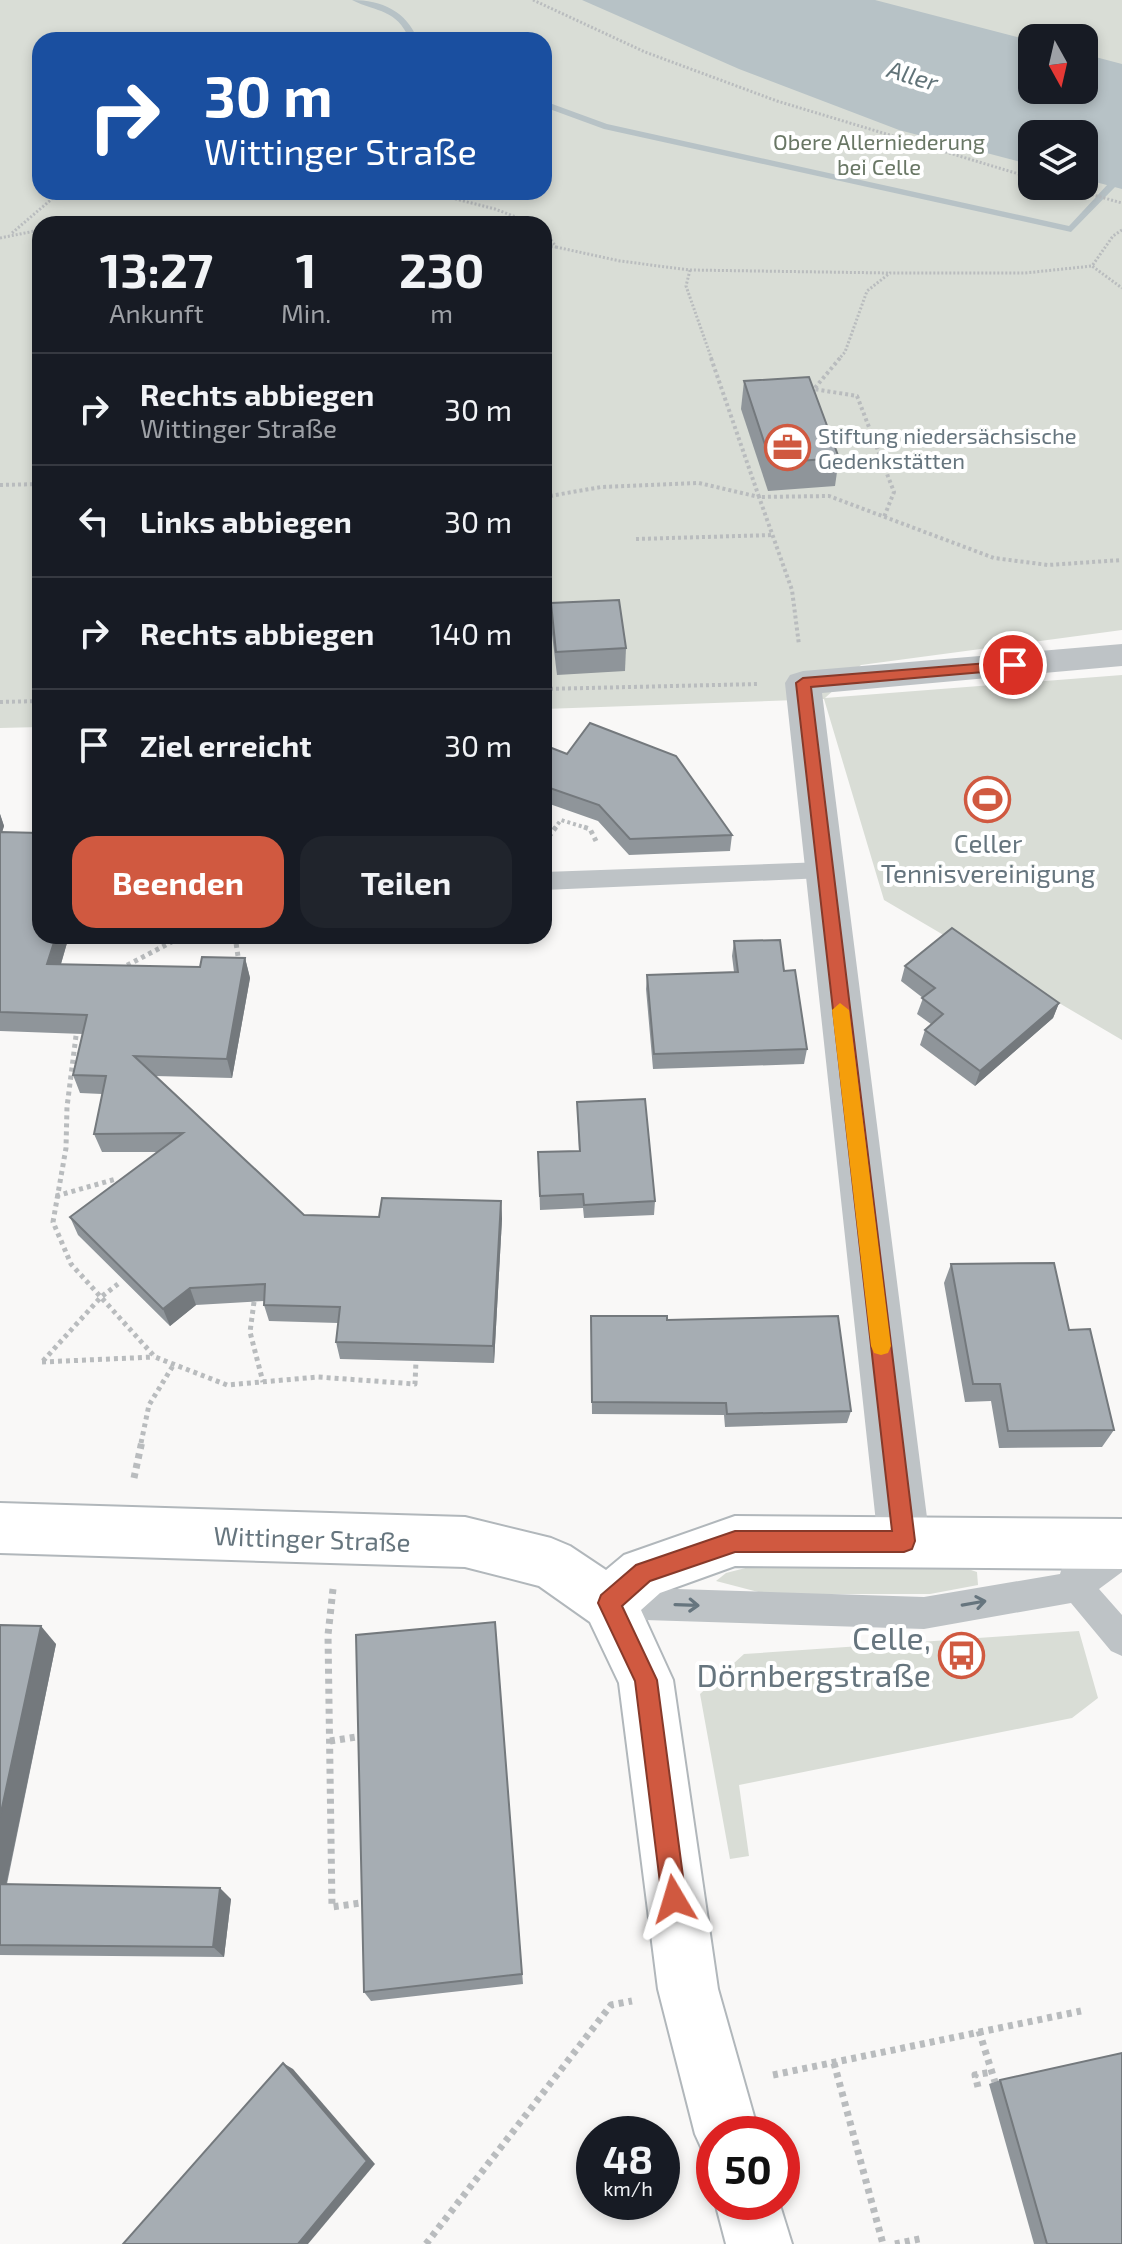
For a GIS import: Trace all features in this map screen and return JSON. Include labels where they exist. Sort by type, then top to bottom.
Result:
[{"type":"main road","name":"Wittinger Straße","points":[[0,1528],[465,1542],[551,1564],[609,1603]]},
{"type":"main road","points":[[720,2110],[688,1989],[646,1680],[609,1603],[643,1573],[735,1541],[904,1541],[1074,1564],[1122,1544]]},
{"type":"main road","points":[[752,2220],[759,2244]]},
{"type":"street","points":[[904,1541],[803,683],[1122,655]]},
{"type":"lane","points":[[552,881],[824,870]]},
{"type":"lane","points":[[609,1603],[924,1613],[1074,1564],[1122,1554]]},
{"type":"lane","points":[[1074,1564],[1122,1640]]},
{"type":"path","points":[[533,0],[645,52],[777,101],[1018,174]]},
{"type":"path","points":[[1098,196],[1122,203]]},
{"type":"path","points":[[12,233],[51,200]]},
{"type":"path","points":[[460,200],[513,216]]},
{"type":"path","points":[[1092,266],[1113,236],[1122,230]]},
{"type":"path","points":[[0,238],[32,231]]},
{"type":"path","points":[[552,241],[556,247]]},
{"type":"path","points":[[552,247],[620,261],[690,270],[1025,273],[1092,266],[1122,288]]},
{"type":"path","points":[[552,689],[803,683],[792,590],[686,286],[690,270]]},
{"type":"path","points":[[884,517],[894,492],[857,396],[814,389],[845,352],[867,291],[890,273]]},
{"type":"path","points":[[552,496],[601,487],[699,483],[759,497],[829,496],[994,558],[1048,565],[1122,560]]},
{"type":"path","points":[[0,485],[32,484]]},
{"type":"path","points":[[636,539],[773,535]]},
{"type":"path","points":[[0,702],[32,701]]},
{"type":"path","points":[[561,820],[568,811]]},
{"type":"path","points":[[590,829],[600,823]]},
{"type":"path","points":[[114,972],[168,944]]},
{"type":"path","points":[[236,944],[239,968]]},
{"type":"path","points":[[79,1013],[67,1107],[66,1148],[53,1222],[71,1264],[155,1357]]},
{"type":"path","points":[[75,1042],[89,1040]]},
{"type":"path","points":[[56,1196],[116,1179]]},
{"type":"path","points":[[118,1284],[101,1297],[42,1362],[155,1357],[227,1385],[318,1377],[415,1384],[416,1361]]},
{"type":"path","points":[[254,1302],[250,1332],[263,1382]]},
{"type":"path","points":[[129,1532],[138,1445],[149,1405],[174,1364]]},
{"type":"path","points":[[338,1540],[328,1635],[332,1907],[369,1902]]},
{"type":"path","points":[[329,1741],[364,1736]]},
{"type":"path","points":[[426,2244],[611,2005],[688,1989]]},
{"type":"path","points":[[720,2110],[834,2063],[1081,2011]]},
{"type":"path","points":[[979,2031],[995,2082]]},
{"type":"path","points":[[834,2063],[883,2244]]},
{"type":"path","points":[[978,2087],[975,2075],[992,2072]]},
{"type":"path","points":[[895,2244],[924,2238]]},
{"type":"green space","name":"Obere Allerniederung bei Celle","points":[[0,0],[1122,0],[1122,630],[861,665],[825,698],[1122,675],[1122,1040],[884,900],[824,699],[552,709],[552,216],[32,216],[32,727],[0,728]]},
{"type":"green space","points":[[761,1564],[962,1567],[977,1572],[978,1585],[930,1594],[766,1594],[716,1581],[726,1573]]},
{"type":"green space","points":[[1079,1631],[1098,1698],[1072,1718],[739,1785],[749,1856],[730,1859],[700,1694],[744,1654]]},
{"type":"water","name":"Aller","points":[[582,0],[875,0],[1018,37],[1018,104],[1098,104],[1098,58],[1122,64],[1122,189],[1098,183],[1098,120],[1018,120],[1018,161],[899,130],[739,69]]},
{"type":"building","points":[[809,377],[839,458],[771,463],[744,381]]},
{"type":"building","points":[[619,600],[626,648],[556,652],[552,603]]},
{"type":"building","points":[[590,723],[676,756],[732,835],[630,839],[599,805],[552,789],[552,748],[567,754]]},
{"type":"building","points":[[0,832],[32,833],[32,944],[53,944],[47,964],[200,967],[202,957],[245,958],[227,1059],[134,1056],[304,1215],[379,1217],[382,1198],[501,1201],[493,1346],[336,1342],[340,1307],[264,1305],[265,1284],[190,1288],[163,1309],[70,1217],[183,1133],[94,1134],[106,1076],[73,1075],[87,1015],[0,1012]]},
{"type":"building","points":[[952,928],[1059,1003],[980,1071],[925,1030],[943,1014],[922,998],[935,988],[905,966]]},
{"type":"building","points":[[780,940],[784,971],[795,970],[807,1049],[654,1054],[647,975],[738,972],[734,941]]},
{"type":"building","points":[[645,1099],[655,1201],[584,1205],[583,1194],[540,1196],[538,1152],[580,1151],[577,1102]]},
{"type":"building","points":[[1054,1263],[1069,1330],[1090,1329],[1114,1430],[1008,1431],[1000,1384],[973,1384],[951,1264]]},
{"type":"building","points":[[591,1316],[667,1316],[667,1320],[838,1316],[851,1411],[727,1414],[726,1403],[592,1402]]},
{"type":"building","points":[[495,1622],[522,1974],[364,1992],[356,1635]]},
{"type":"building","points":[[0,1625],[41,1626],[0,1817]]},
{"type":"building","points":[[0,1884],[220,1888],[213,1947],[0,1945]]},
{"type":"building","points":[[1122,2053],[1122,2244],[1047,2244],[1000,2080]]},
{"type":"building","points":[[283,2063],[367,2161],[298,2244],[123,2244]]},
{"type":"waterway","points":[[356,0],[392,11],[411,32]]},
{"type":"waterway","points":[[552,107],[604,126],[1071,229],[1111,186]]},
{"type":"slow traffic","points":[[840,1010],[881,1346]]},
{"type":"place","name":"Stiftung niedersächsische Gedenkstätten","points":[[787,448]]},
{"type":"place","name":"Celler Tennisvereinigung","points":[[988,799]]},
{"type":"place","name":"Celle, Dörnbergstraße","points":[[962,1655]]},
{"type":"route","points":[[674,1899],[646,1680],[609,1603],[643,1573],[735,1541],[904,1541],[803,683],[1013,665]]}]
